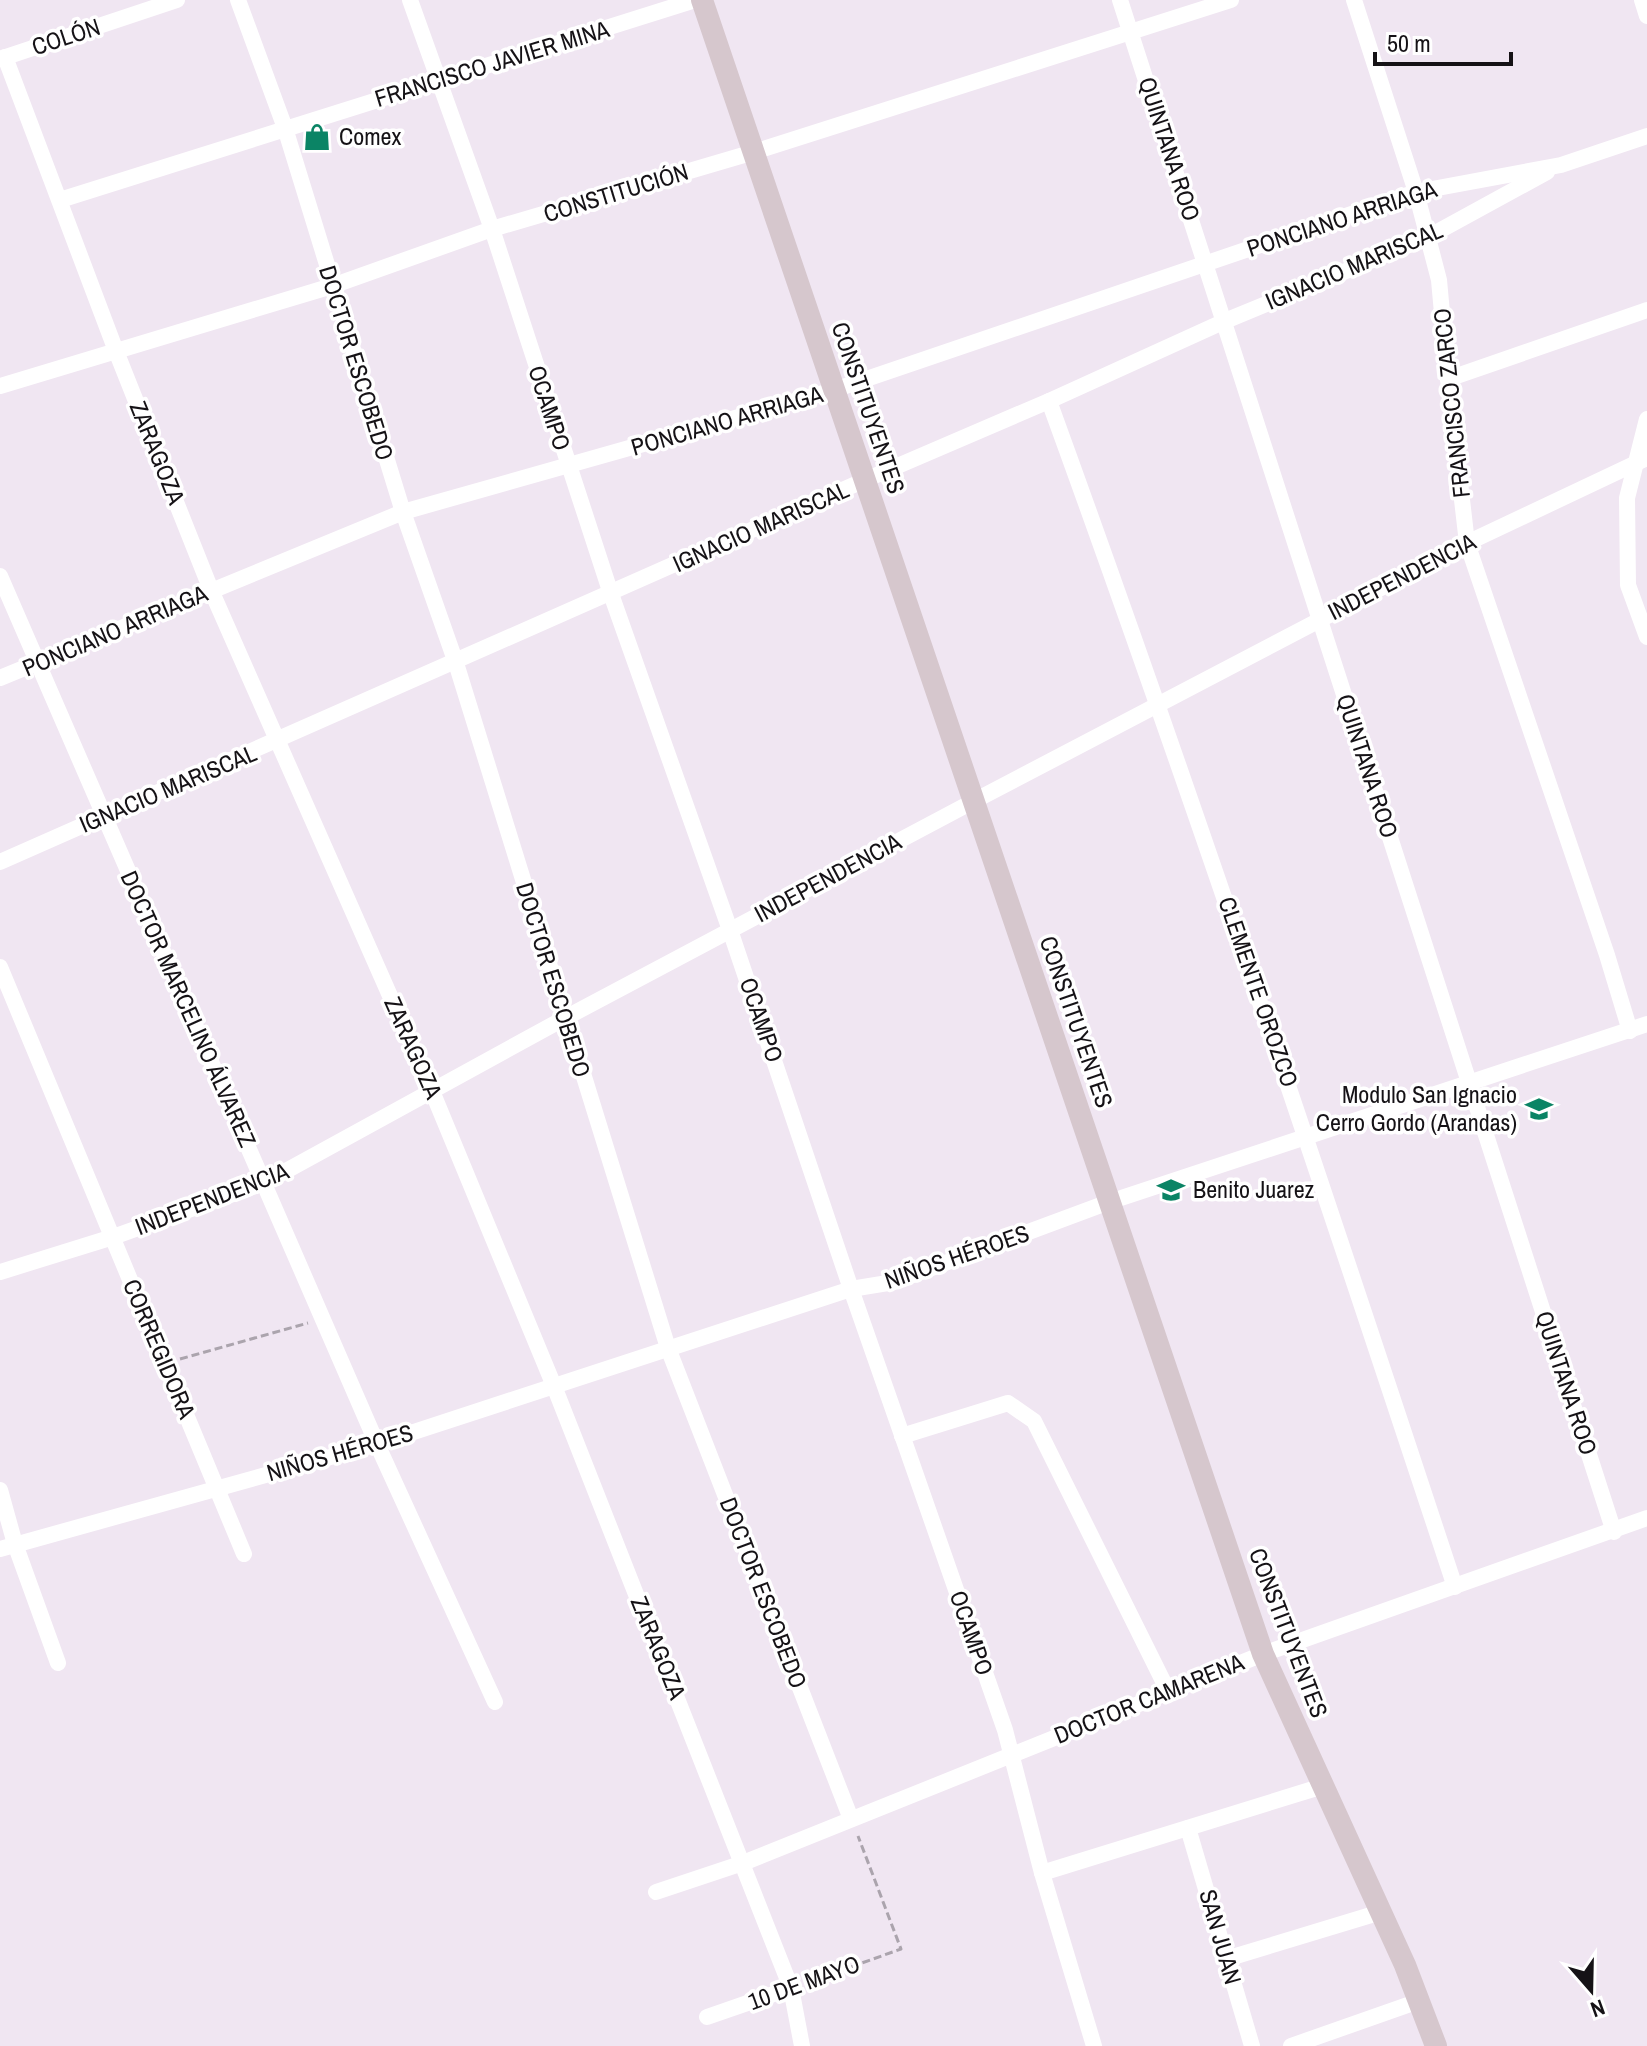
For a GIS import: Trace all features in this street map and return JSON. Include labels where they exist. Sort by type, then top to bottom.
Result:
[{"type":"street","name":"COLÓN","points":[[3,58],[177,0]]},
{"type":"street","name":"DOCTOR ESCOBEDO","points":[[238,0],[285,128],[403,512],[456,663],[668,1348],[851,1819]]},
{"type":"street","name":"OCAMPO","points":[[410,0],[492,229],[611,594],[730,930],[1012,1754],[1042,1873],[1094,2046]]},
{"type":"street","name":"FRANCISCO JAVIER MINA","points":[[60,200],[695,0]]},
{"type":"street","name":"CONSTITUYENTES","points":[[702,0],[1263,1654],[1381,1912],[1436,2046]]},
{"type":"street","name":"QUINTANA ROO","points":[[1120,0],[1614,1532]]},
{"type":"street","name":"CONSTITUCIÓN","points":[[0,386],[332,286],[492,229],[754,152],[1231,0]]},
{"type":"street","name":"FRANCISCO ZARCO","points":[[1354,0],[1416,192],[1439,280],[1467,543],[1630,1031]]},
{"type":"street","points":[[1642,0],[1647,16]]},
{"type":"street","name":"ZARAGOZA","points":[[3,58],[211,590],[432,1091],[554,1386],[791,1988],[802,2046]]},
{"type":"street","name":"PONCIANO ARRIAGA","points":[[0,678],[403,512],[834,390],[1416,192],[1561,165],[1647,136]]},
{"type":"street","name":"IGNACIO MARISCAL","points":[[0,862],[1225,321],[1428,237],[1561,165]]},
{"type":"street","points":[[1448,379],[1647,310]]},
{"type":"street","name":"CLEMENTE OROZCO","points":[[1049,401],[1159,704],[1307,1137],[1455,1587]]},
{"type":"street","points":[[1647,419],[1642,460],[1627,498],[1628,585],[1647,637]]},
{"type":"street","name":"INDEPENDENCIA","points":[[0,1272],[113,1237],[264,1183],[565,1018],[974,801],[1467,543],[1642,460]]},
{"type":"street","name":"DOCTOR MARCELINO ÁLVAREZ","points":[[0,576],[377,1444],[495,1702]]},
{"type":"street","name":"CORREGIDORA","points":[[0,967],[244,1554]]},
{"type":"street","name":"NIÑOS HÉROES","points":[[8,1546],[377,1444],[851,1289],[894,1282],[1109,1202],[1647,1024]]},
{"type":"street","points":[[902,1436],[1008,1403],[1034,1421],[1168,1691]]},
{"type":"street","points":[[0,1490],[8,1546],[58,1663]]},
{"type":"street","name":"DOCTOR CAMARENA","points":[[656,1892],[743,1863],[1263,1654],[1647,1518]]},
{"type":"street","points":[[1042,1873],[1323,1786]]},
{"type":"street","name":"SAN JUAN","points":[[1188,1828],[1252,2046]]},
{"type":"street","points":[[1226,1959],[1381,1912]]},
{"type":"street","name":"10 DE MAYO","points":[[707,2017],[791,1988]]},
{"type":"street","points":[[1291,2046],[1419,2001]]},
{"type":"path","points":[[165,1363],[323,1319]]},
{"type":"path","name":"10 DE MAYO","points":[[791,1988],[901,1949],[851,1819]]},
{"type":"place","name":"Comex","points":[[317,137]]},
{"type":"place","name":"Modulo San Ignacio Cerro Gordo (Arandas)","points":[[1539,1109]]},
{"type":"place","name":"Benito Juarez","points":[[1171,1190]]}]
